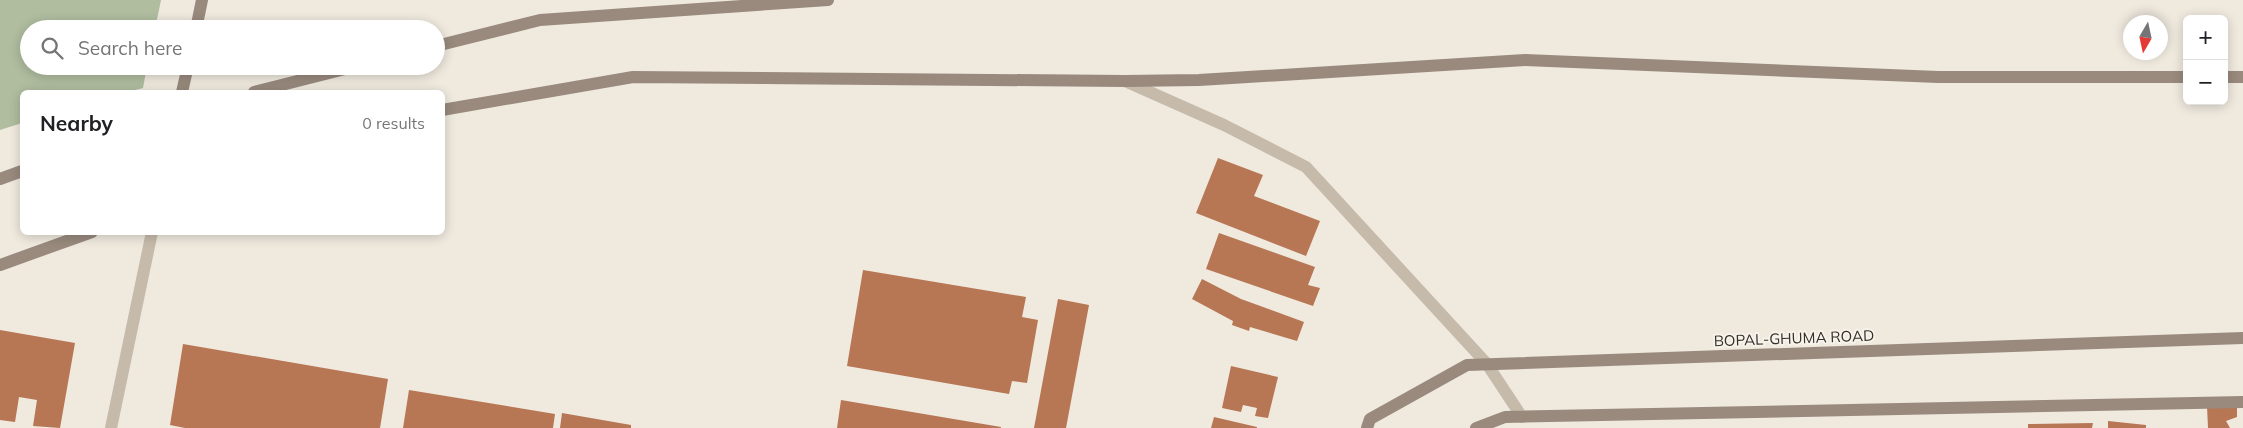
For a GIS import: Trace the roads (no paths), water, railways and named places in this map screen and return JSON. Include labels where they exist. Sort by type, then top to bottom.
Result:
[{"type":"street","points":[[198,20],[202,0]]},
{"type":"street","points":[[445,44],[540,20],[828,0]]},
{"type":"street","points":[[445,109],[632,77],[1199,80],[1525,60],[1938,76],[2183,77]]},
{"type":"street","points":[[182,90],[186,75]]},
{"type":"street","points":[[262,90],[321,75]]},
{"type":"street","points":[[2228,77],[2243,77]]},
{"type":"street","points":[[1125,81],[1224,126],[1306,167],[1487,364],[1522,417]]},
{"type":"street","points":[[0,179],[20,172]]},
{"type":"street","points":[[0,265],[84,235]]},
{"type":"street","points":[[111,428],[151,235]]},
{"type":"street","name":"BOPAL-GHUMA ROAD","points":[[1367,428],[1370,419],[1467,365],[2243,338]]},
{"type":"street","points":[[1476,428],[1505,417],[2243,402]]}]
